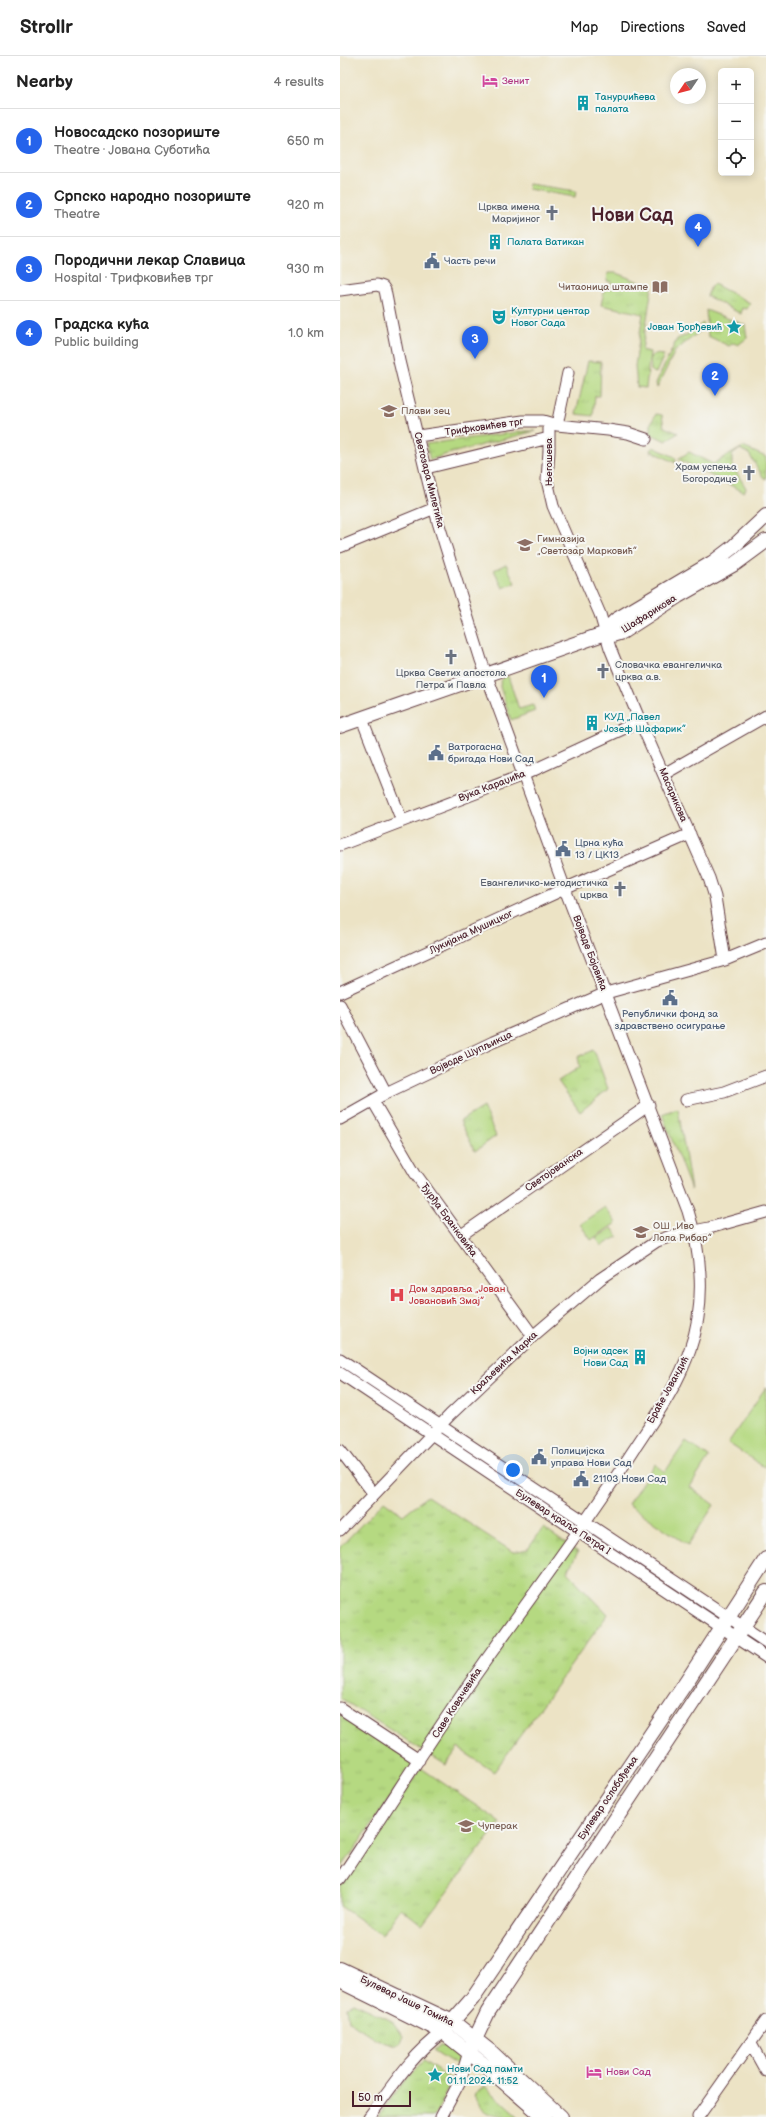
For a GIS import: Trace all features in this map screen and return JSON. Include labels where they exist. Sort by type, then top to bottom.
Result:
[{"type":"main road","name":"Шафарикова","points":[[766,516],[712,563],[616,620],[608,628],[606,633],[612,635],[622,632],[678,596],[736,563],[766,541]]},
{"type":"main road","points":[[340,726],[606,633]]},
{"type":"main road","name":"Булевар ослобођења","points":[[443,2032],[472,2000],[766,1559]]},
{"type":"main road","name":"Булевар ослобођења","points":[[469,2052],[488,2012],[766,1592]]},
{"type":"main road","name":"Булевар Јаше Томића","points":[[340,1969],[453,2022],[475,2038],[561,2117]]},
{"type":"main road","name":"Булевар Јаше Томића","points":[[340,1981],[443,2032],[469,2052],[544,2117]]},
{"type":"street","name":"Светозара Милетића","points":[[340,290],[380,285],[386,292],[392,326],[435,508],[486,675]]},
{"type":"street","name":"Његошева","points":[[568,373],[548,438],[550,451],[546,474],[548,489],[553,506],[600,614],[606,633]]},
{"type":"street","name":"Трифковићев трг","points":[[417,432],[523,421],[628,433],[646,440]]},
{"type":"street","name":"Трифковићев трг","points":[[426,468],[548,438]]},
{"type":"street","points":[[340,546],[435,508]]},
{"type":"street","points":[[755,527],[766,541]]},
{"type":"street","name":"Масарикова","points":[[606,633],[640,721],[712,888],[725,960]]},
{"type":"street","name":"Војводе Бојовића","points":[[486,675],[565,889],[688,1211],[694,1231]]},
{"type":"street","points":[[664,774],[766,716]]},
{"type":"street","points":[[362,719],[402,820]]},
{"type":"street","name":"Вука Караџића","points":[[340,845],[523,775],[640,721]]},
{"type":"street","name":"Лукијана Мушицког","points":[[340,992],[565,889],[690,834]]},
{"type":"street","name":"Војводе Шупљикца","points":[[340,1119],[386,1093],[493,1042],[606,993],[725,960],[766,943]]},
{"type":"street","points":[[340,1005],[386,1093]]},
{"type":"street","points":[[686,1100],[724,1092],[766,1076]]},
{"type":"street","name":"Ђурђа Бранковића","points":[[372,1101],[415,1173],[533,1336]]},
{"type":"street","name":"Светојованска","points":[[460,1236],[648,1105]]},
{"type":"street","name":"Краљевића Марка","points":[[340,1530],[435,1430],[533,1336],[600,1279],[657,1241],[674,1235],[766,1212]]},
{"type":"street","name":"Браће Јовандић","points":[[582,1527],[664,1402],[690,1350],[697,1324],[700,1303],[699,1262],[694,1231]]},
{"type":"street","name":"Булевар краља Петра I","points":[[340,1359],[435,1430]]},
{"type":"street","name":"Булевар краља Петра I","points":[[340,1374],[435,1430],[724,1622],[740,1632],[766,1642]]},
{"type":"street","points":[[340,1450],[374,1494]]},
{"type":"street","name":"Саве Ковачевића","points":[[340,1879],[484,1662],[582,1527]]},
{"type":"street","name":"Булевар краља Петра I","points":[[740,1632],[766,1658]]},
{"type":"street","points":[[340,1708],[419,1760]]},
{"type":"street","points":[[698,2117],[766,2021]]},
{"type":"street","points":[[369,2117],[421,2049],[443,2032]]},
{"type":"street","points":[[751,2044],[766,2071]]},
{"type":"street","points":[[441,2117],[460,2081],[469,2052]]},
{"type":"green space","points":[[529,184],[576,191],[575,197],[528,189]]},
{"type":"green space","points":[[608,273],[616,273],[652,287],[642,350],[650,352],[646,388],[637,387],[635,366],[643,314],[601,305],[605,287],[611,289],[612,283],[607,281]]},
{"type":"green space","points":[[714,284],[750,303],[747,309],[742,308],[741,314],[707,296],[711,286]]},
{"type":"green space","points":[[706,310],[745,325],[747,338],[738,345],[734,343],[729,346],[708,336]]},
{"type":"green space","points":[[703,323],[704,328],[675,351],[657,388],[656,383],[677,339],[685,336]]},
{"type":"green space","points":[[654,354],[664,355],[656,373],[651,371],[650,357]]},
{"type":"green space","points":[[588,361],[601,362],[600,396],[595,396],[593,416],[576,414]]},
{"type":"green space","points":[[656,414],[662,415],[664,427],[678,433],[666,441],[651,434],[651,423]]},
{"type":"green space","points":[[535,431],[430,460],[426,444]]},
{"type":"green space","points":[[653,447],[675,457],[676,463],[652,451],[651,453],[650,450]]},
{"type":"green space","points":[[743,447],[766,457],[766,479],[763,477],[749,454],[740,449],[732,455],[732,465],[746,488],[744,492],[678,459],[689,452],[713,464]]},
{"type":"green space","points":[[506,564],[515,583],[503,588],[494,570]]},
{"type":"green space","points":[[508,676],[519,709],[533,705],[535,711],[511,720],[500,687],[502,680]]},
{"type":"green space","points":[[594,1050],[608,1089],[580,1112],[558,1081],[580,1067],[578,1057]]},
{"type":"green space","points":[[483,1107],[496,1136],[475,1151],[460,1121]]},
{"type":"green space","points":[[678,1108],[691,1190],[662,1114]]},
{"type":"green space","points":[[605,1207],[616,1223],[591,1240],[580,1224]]},
{"type":"green space","points":[[612,1228],[618,1236],[602,1246],[596,1238]]},
{"type":"green space","points":[[766,1387],[766,1464],[764,1467],[728,1443]]},
{"type":"green space","points":[[686,1441],[709,1457],[690,1487],[714,1505],[688,1545],[628,1504],[655,1464],[665,1472]]},
{"type":"green space","points":[[427,1496],[513,1552],[528,1549],[543,1528],[578,1552],[567,1572],[608,1614],[494,1772],[458,1748],[446,1765],[340,1698],[340,1547],[384,1501],[403,1515]]},
{"type":"green space","points":[[340,1714],[414,1763],[340,1870]]},
{"type":"green space","points":[[421,1768],[500,1822],[422,1925],[401,1908],[382,1935],[340,1906],[340,1887]]},
{"type":"green space","points":[[354,2003],[392,2021],[403,2036],[400,2043],[396,2045],[376,2039],[349,2021],[347,2007]]},
{"type":"green space","points":[[440,2046],[448,2047],[456,2054],[458,2058],[458,2066],[433,2050]]},
{"type":"green space","points":[[423,2061],[452,2080],[434,2117],[378,2117],[405,2080]]},
{"type":"green space","points":[[486,2087],[519,2117],[497,2116],[482,2108],[474,2095]]},
{"type":"place","name":"Зенит","points":[[490,81]]},
{"type":"place","name":"Танурџићева палата","points":[[583,103]]},
{"type":"place","name":"Црква имена Маријиног","points":[[552,213]]},
{"type":"place","name":"Палата Ватикан","points":[[495,242]]},
{"type":"place","name":"Градска кућа","points":[[698,247]]},
{"type":"place","name":"Часть речи","points":[[432,261]]},
{"type":"place","name":"Читаоница штампе","points":[[660,287]]},
{"type":"place","name":"Културни центар Новог Сада","points":[[499,317]]},
{"type":"place","name":"Јован Ђорђевић","points":[[734,327]]},
{"type":"place","name":"Породични лекар Славица","points":[[475,359]]},
{"type":"place","name":"Српско народно позориште","points":[[715,396]]},
{"type":"place","name":"Плави зец","points":[[389,411]]},
{"type":"place","name":"Храм успења Богородице","points":[[749,473]]},
{"type":"place","name":"Гимназија „Светозар Марковић”","points":[[525,545]]},
{"type":"place","name":"Црква Светих апостола Петра и Павла","points":[[451,657]]},
{"type":"place","name":"Словачка евангеличка црква а.в.","points":[[603,671]]},
{"type":"place","name":"Новосадско позориште","points":[[544,698]]},
{"type":"place","name":"КУД „Павел Јозеф Шафарик”","points":[[592,723]]},
{"type":"place","name":"Ватрогасна бригада Нови Сад","points":[[436,753]]},
{"type":"place","name":"Црна кућа 13 / ЦК13","points":[[563,849]]},
{"type":"place","name":"Евангеличко-методистичка црква","points":[[620,889]]},
{"type":"place","name":"Републички фонд за здравствено осигурање","points":[[670,998]]},
{"type":"place","name":"ОШ „Иво Лола Рибар”","points":[[641,1232]]},
{"type":"place","name":"Дом здравља „Јован Јовановић Змај”","points":[[397,1295]]},
{"type":"place","name":"Војни одсек Нови Сад","points":[[640,1357]]},
{"type":"place","name":"Полицијска управа Нови Сад","points":[[539,1457]]},
{"type":"place","name":"21103 Нови Сад","points":[[581,1479]]},
{"type":"place","name":"Чуперак","points":[[466,1826]]},
{"type":"place","name":"Нови Сад","points":[[594,2072]]},
{"type":"place","name":"Нови Сад памти 01.11.2024. 11:52","points":[[435,2075]]},
{"type":"district","name":"Нови Сад","points":[[632,215]]}]
